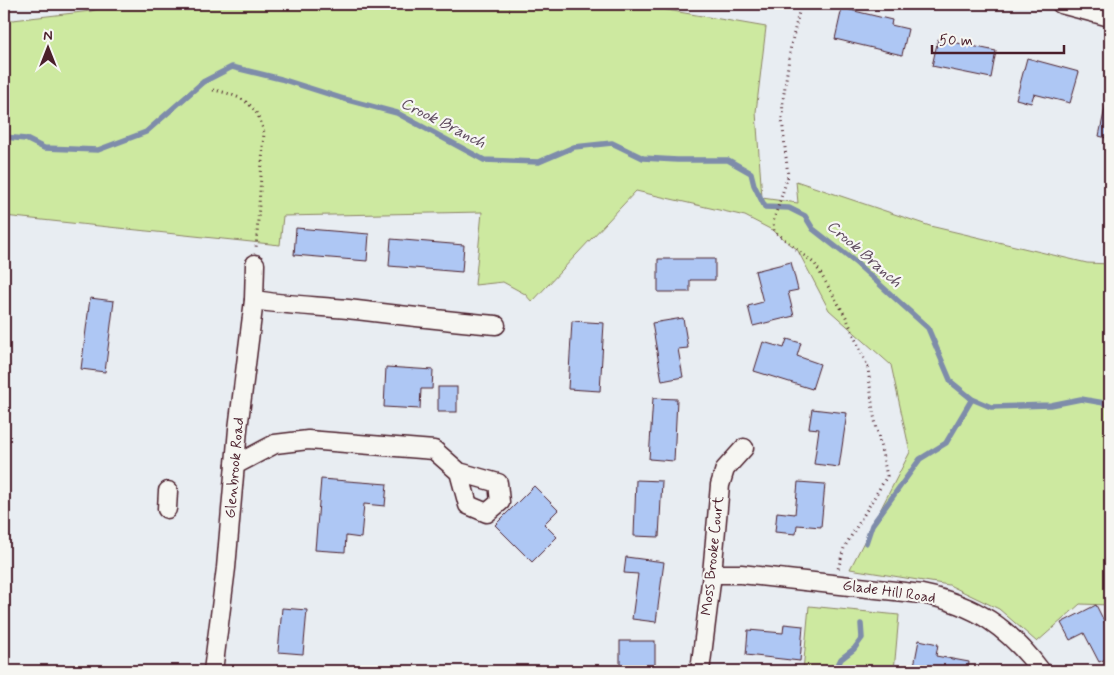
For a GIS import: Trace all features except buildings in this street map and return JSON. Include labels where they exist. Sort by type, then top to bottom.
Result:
[{"type":"street","points":[[1061,4],[1110,17]]},
{"type":"street","name":"Glenbrook Road","points":[[213,671],[226,568],[238,429],[254,300],[255,264]]},
{"type":"street","points":[[254,300],[496,325]]},
{"type":"street","points":[[235,465],[275,444],[308,440],[434,450],[459,472]]},
{"type":"street","name":"Moss Brooke Court","points":[[700,671],[712,574],[720,485],[725,469],[744,448]]},
{"type":"street","points":[[167,509],[168,491]]},
{"type":"street","name":"Glade Hill Road","points":[[712,574],[741,574],[922,594],[958,603],[990,620],[1006,632],[1041,671]]},
{"type":"path","points":[[801,4],[791,45],[783,100],[782,119],[788,176],[773,222],[774,231],[815,264],[846,317],[868,368],[873,411],[887,476],[844,548],[838,567],[836,584]]},
{"type":"path","points":[[213,90],[232,94],[247,104],[258,114],[264,132],[255,264]]},
{"type":"green space","points":[[115,4],[484,4],[499,7],[644,6],[766,27],[756,112],[762,198],[798,203],[796,181],[930,226],[1087,263],[1110,264],[1110,605],[1080,604],[1037,642],[999,609],[949,585],[850,569],[910,452],[891,365],[829,310],[797,249],[774,231],[745,216],[636,191],[532,302],[525,294],[503,282],[475,285],[482,212],[283,216],[280,245],[4,216],[4,21],[91,11]]},
{"type":"green space","points":[[809,606],[899,615],[894,671],[803,671]]},
{"type":"waterway","name":"Crook Branch","points":[[4,137],[26,139],[44,148],[98,150],[146,132],[203,82],[232,67],[281,79],[397,113],[484,160],[539,162],[574,147],[612,143],[643,158],[728,160],[751,173],[754,185],[765,207],[789,208],[805,216],[813,229],[855,262],[928,328],[951,382],[972,399],[991,407],[1051,405],[1081,399],[1110,404]]},
{"type":"waterway","points":[[866,543],[872,525],[920,459],[946,443],[972,399]]},
{"type":"waterway","points":[[835,671],[841,659],[854,649],[862,638],[861,624]]}]
